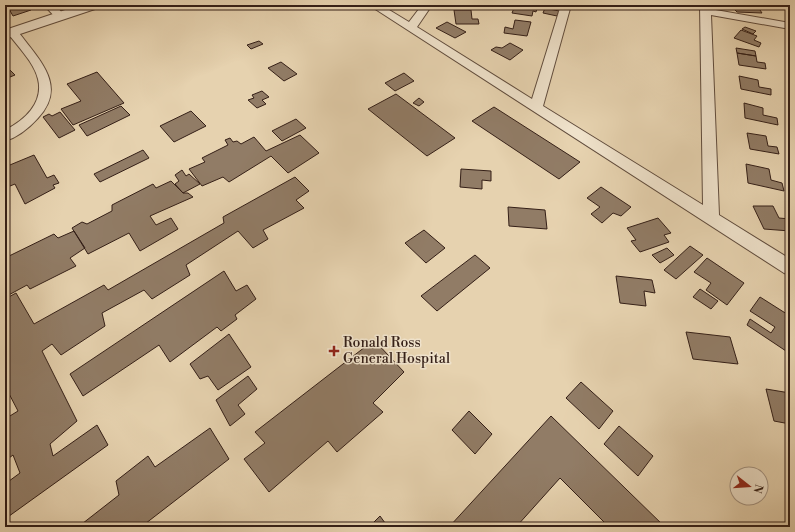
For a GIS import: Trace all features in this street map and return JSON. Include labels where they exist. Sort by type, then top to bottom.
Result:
[{"type":"street","points":[[49,5],[60,16]]},
{"type":"street","points":[[5,136],[33,118],[40,106],[45,91],[44,79],[9,34],[93,5]]},
{"type":"street","points":[[374,5],[790,268]]},
{"type":"street","points":[[411,28],[427,5]]},
{"type":"street","points":[[536,108],[566,5]]},
{"type":"street","points":[[711,218],[705,8],[790,26]]},
{"type":"building","points":[[27,5],[31,10],[13,16],[9,9]]},
{"type":"building","points":[[522,5],[538,5],[536,12],[533,11],[532,16],[512,13],[514,8],[521,9]]},
{"type":"building","points":[[730,5],[749,5],[751,7],[758,7],[762,13],[737,12]]},
{"type":"building","points":[[545,8],[559,11],[557,16],[543,13]]},
{"type":"building","points":[[454,10],[471,10],[472,19],[478,19],[479,24],[456,24]]},
{"type":"building","points":[[515,20],[531,22],[527,36],[504,33],[505,27],[513,29]]},
{"type":"building","points":[[447,22],[466,32],[455,38],[436,28]]},
{"type":"building","points":[[745,27],[756,31],[753,34],[742,29]]},
{"type":"building","points":[[741,30],[757,36],[754,40],[761,43],[759,47],[734,38]]},
{"type":"building","points":[[259,41],[263,44],[251,49],[247,45]]},
{"type":"building","points":[[510,43],[523,50],[510,60],[491,50],[496,47],[502,48]]},
{"type":"building","points":[[736,48],[755,51],[756,56],[737,53]]},
{"type":"building","points":[[737,53],[756,56],[757,62],[765,63],[766,69],[739,65]]},
{"type":"building","points":[[281,62],[297,74],[284,81],[268,68]]},
{"type":"building","points":[[8,68],[15,75],[5,79],[5,70]]},
{"type":"building","points":[[97,72],[124,103],[73,125],[61,109],[81,101],[67,84]]},
{"type":"building","points":[[404,73],[414,81],[395,91],[385,83]]},
{"type":"building","points":[[739,76],[758,80],[759,87],[771,89],[771,95],[741,89]]},
{"type":"building","points":[[262,91],[269,97],[262,100],[266,104],[257,108],[248,100],[254,98],[252,95]]},
{"type":"building","points":[[396,94],[455,138],[427,156],[368,109]]},
{"type":"building","points":[[419,98],[424,102],[419,106],[413,103]]},
{"type":"building","points":[[744,103],[763,108],[763,115],[777,118],[778,125],[745,118]]},
{"type":"building","points":[[121,106],[130,115],[87,136],[79,125]]},
{"type":"building","points":[[494,107],[580,162],[559,179],[472,121]]},
{"type":"building","points":[[191,111],[206,126],[174,142],[160,126]]},
{"type":"building","points":[[60,112],[75,130],[59,138],[43,117],[49,114],[52,116]]},
{"type":"building","points":[[296,119],[306,128],[282,141],[272,131]]},
{"type":"building","points":[[747,133],[766,136],[768,146],[777,147],[779,154],[750,149]]},
{"type":"building","points":[[300,135],[319,153],[288,173],[271,156],[229,182],[223,177],[202,186],[189,169],[205,162],[202,158],[228,145],[225,140],[230,138],[233,142],[237,141],[241,144],[254,137],[266,151]]},
{"type":"building","points":[[143,150],[149,158],[100,182],[94,174]]},
{"type":"building","points":[[34,155],[47,178],[54,175],[59,183],[53,185],[55,188],[25,204],[15,184],[5,188],[5,167]]},
{"type":"building","points":[[746,164],[769,169],[771,180],[782,183],[784,191],[748,183]]},
{"type":"building","points":[[461,169],[491,171],[491,181],[482,180],[482,189],[460,187]]},
{"type":"building","points":[[182,170],[186,176],[189,174],[200,184],[183,193],[175,184],[179,181],[175,175]]},
{"type":"building","points":[[295,177],[309,191],[296,200],[304,208],[263,230],[268,239],[253,248],[238,231],[186,265],[190,275],[152,299],[144,290],[102,313],[105,326],[61,355],[52,344],[42,351],[77,421],[50,444],[53,456],[97,425],[108,445],[5,519],[5,484],[20,473],[13,455],[5,461],[5,419],[18,411],[5,386],[5,299],[16,293],[34,324],[104,285],[108,290],[224,223],[223,217]]},
{"type":"building","points":[[171,181],[183,193],[188,193],[193,197],[150,216],[156,225],[171,218],[178,229],[140,251],[129,233],[88,254],[72,228],[82,222],[87,224],[112,211],[112,205],[153,184],[156,188]]},
{"type":"building","points":[[601,187],[631,207],[621,216],[613,213],[602,223],[591,214],[600,207],[587,198]]},
{"type":"building","points":[[753,206],[773,206],[779,218],[790,219],[790,231],[764,229]]},
{"type":"building","points":[[508,207],[545,210],[547,229],[509,226]]},
{"type":"building","points":[[658,218],[671,233],[664,235],[669,242],[640,252],[631,241],[636,240],[627,228]]},
{"type":"building","points":[[424,230],[445,248],[426,263],[405,243]]},
{"type":"building","points":[[74,231],[85,248],[70,258],[76,266],[30,289],[27,285],[5,297],[5,258],[54,234],[58,238]]},
{"type":"building","points":[[690,246],[703,255],[676,279],[664,270]]},
{"type":"building","points":[[667,248],[674,255],[660,263],[652,255]]},
{"type":"building","points":[[475,255],[490,268],[437,311],[421,296]]},
{"type":"building","points":[[707,258],[744,283],[727,305],[706,290],[711,283],[694,272]]},
{"type":"building","points":[[224,271],[236,291],[247,285],[256,299],[235,315],[237,319],[221,331],[217,327],[170,362],[159,345],[83,396],[70,374]]},
{"type":"building","points":[[616,276],[652,280],[655,293],[644,291],[646,306],[620,303]]},
{"type":"building","points":[[700,289],[718,301],[711,309],[693,297]]},
{"type":"building","points":[[760,297],[790,316],[790,344],[786,351],[747,325],[750,319],[771,333],[775,327],[750,311]]},
{"type":"building","points":[[686,332],[730,337],[738,364],[693,359]]},
{"type":"building","points":[[229,334],[251,367],[218,390],[208,376],[200,379],[190,364]]},
{"type":"building","points":[[374,340],[404,372],[373,403],[383,412],[337,452],[328,441],[269,492],[244,459],[265,443],[255,432]]},
{"type":"building","points":[[248,376],[257,389],[238,405],[245,414],[230,426],[216,400]]},
{"type":"building","points":[[581,382],[613,411],[599,429],[566,398]]},
{"type":"building","points":[[766,389],[790,393],[790,424],[774,421]]},
{"type":"building","points":[[469,411],[492,434],[475,454],[452,430]]},
{"type":"building","points":[[551,416],[665,527],[609,527],[560,478],[516,527],[449,527]]},
{"type":"building","points":[[619,426],[653,456],[638,476],[604,444]]},
{"type":"building","points":[[210,428],[229,459],[141,527],[78,527],[119,495],[116,481],[148,456],[155,467]]},
{"type":"building","points":[[380,516],[388,527],[369,527]]},
{"type":"place","name":"Ronald Ross General Hospital","points":[[334,351]]}]
